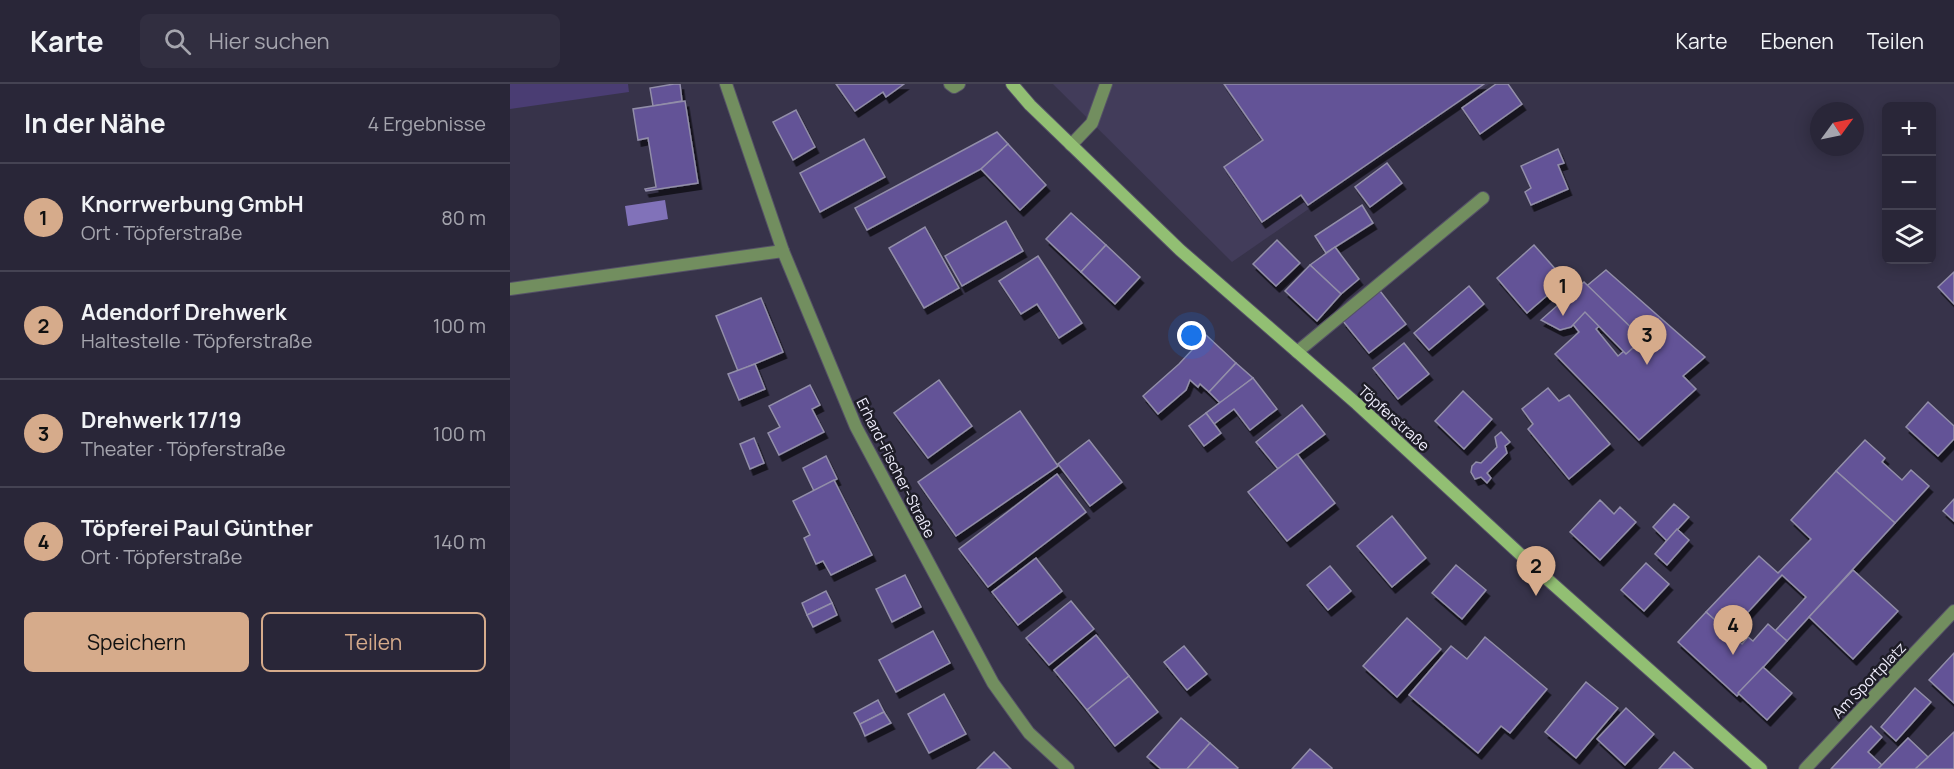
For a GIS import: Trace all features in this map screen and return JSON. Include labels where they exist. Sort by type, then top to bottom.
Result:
[{"type":"main road","name":"Töpferstraße","points":[[1012,84],[1071,145],[1180,250],[1358,404],[1546,578],[1761,769]]},
{"type":"street","name":"Erhard-Fischer-Straße","points":[[726,84],[783,251],[856,427],[993,683],[1029,733],[1068,769]]},
{"type":"street","points":[[1071,145],[1092,123],[1106,84]]},
{"type":"street","points":[[1297,352],[1483,198]]},
{"type":"street","points":[[510,289],[783,251]]},
{"type":"street","name":"Am Sportplatz","points":[[1805,769],[1954,611]]},
{"type":"shaded area","points":[[510,84],[628,84],[629,92],[510,109]]},
{"type":"shaded area","points":[[1053,84],[1489,84],[1232,262]]},
{"type":"shaded area","points":[[665,200],[668,219],[628,226],[625,206]]},
{"type":"building","points":[[680,84],[682,101],[653,106],[650,88]]},
{"type":"building","points":[[836,84],[904,84],[886,97],[883,92],[855,111]]},
{"type":"building","points":[[1224,84],[1484,84],[1308,205],[1301,195],[1262,222],[1224,167],[1263,140]]},
{"type":"building","points":[[1496,84],[1508,84],[1522,104],[1480,134],[1462,108]]},
{"type":"building","points":[[685,101],[698,183],[646,191],[645,189],[656,187],[648,138],[638,140],[633,109]]},
{"type":"building","points":[[796,110],[815,147],[793,160],[773,122]]},
{"type":"building","points":[[997,132],[1008,144],[981,169],[867,230],[855,208]]},
{"type":"building","points":[[864,139],[885,177],[820,212],[800,173]]},
{"type":"building","points":[[1008,144],[1046,185],[1020,210],[981,169]]},
{"type":"building","points":[[1558,149],[1564,163],[1558,165],[1568,189],[1531,205],[1525,192],[1531,188],[1521,166]]},
{"type":"building","points":[[1387,163],[1402,183],[1370,207],[1355,187]]},
{"type":"building","points":[[1362,205],[1373,223],[1326,253],[1315,236]]},
{"type":"building","points":[[1071,213],[1106,245],[1081,272],[1046,239]]},
{"type":"building","points":[[1006,221],[1023,251],[962,286],[945,256]]},
{"type":"building","points":[[925,227],[959,288],[924,308],[889,248]]},
{"type":"building","points":[[1277,240],[1300,263],[1276,286],[1253,264]]},
{"type":"building","points":[[1106,245],[1140,277],[1115,304],[1081,272]]},
{"type":"building","points":[[1534,245],[1565,280],[1527,313],[1497,278]]},
{"type":"building","points":[[1335,247],[1359,279],[1341,294],[1310,265]]},
{"type":"building","points":[[1038,256],[1082,323],[1059,338],[1037,304],[1021,314],[999,281]]},
{"type":"building","points":[[1310,265],[1341,294],[1317,321],[1285,291]]},
{"type":"building","points":[[1606,270],[1705,357],[1683,376],[1696,389],[1639,440],[1555,354],[1579,332],[1560,308]],"holes":[[[1614,313],[1636,341],[1618,356],[1596,329]]]},
{"type":"building","points":[[1954,272],[1954,304],[1938,287]]},
{"type":"building","points":[[1584,282],[1643,339],[1626,354],[1585,312],[1571,327],[1560,330],[1541,320]]},
{"type":"building","points":[[1469,286],[1484,304],[1429,350],[1414,333]]},
{"type":"building","points":[[1380,291],[1406,324],[1369,353],[1343,321]]},
{"type":"building","points":[[761,298],[783,352],[738,371],[716,316]]},
{"type":"building","points":[[1206,335],[1236,363],[1209,392],[1200,384],[1198,387],[1190,380],[1186,390],[1158,414],[1143,396],[1179,364]]},
{"type":"building","points":[[1404,343],[1429,374],[1398,399],[1373,368]]},
{"type":"building","points":[[1236,363],[1253,378],[1220,403],[1209,392]]},
{"type":"building","points":[[755,364],[765,389],[739,400],[728,374]]},
{"type":"building","points":[[1253,378],[1277,409],[1250,430],[1234,409],[1214,424],[1206,413]]},
{"type":"building","points":[[939,380],[972,426],[928,458],[894,413]]},
{"type":"building","points":[[810,385],[820,405],[812,409],[824,432],[779,455],[768,433],[780,427],[769,406]]},
{"type":"building","points":[[1548,388],[1559,401],[1569,395],[1610,444],[1569,479],[1528,429],[1533,424],[1522,409]]},
{"type":"building","points":[[1463,391],[1492,419],[1464,449],[1435,421]]},
{"type":"building","points":[[1928,402],[1954,426],[1954,439],[1938,456],[1906,427]]},
{"type":"building","points":[[1302,405],[1325,434],[1278,469],[1256,442]]},
{"type":"building","points":[[1020,411],[1058,466],[956,536],[918,482]]},
{"type":"building","points":[[1206,413],[1221,433],[1204,446],[1189,426]]},
{"type":"building","points":[[1501,432],[1510,442],[1505,446],[1507,453],[1487,473],[1491,478],[1487,483],[1481,477],[1475,479],[1471,472],[1472,466],[1476,462],[1481,463],[1497,447],[1495,437]]},
{"type":"building","points":[[754,438],[764,463],[750,469],[740,444]]},
{"type":"building","points":[[1089,440],[1122,482],[1090,506],[1058,464]]},
{"type":"building","points":[[1865,440],[1885,458],[1882,462],[1902,480],[1911,470],[1929,486],[1895,523],[1836,471]]},
{"type":"building","points":[[1297,454],[1335,503],[1287,541],[1248,492]]},
{"type":"building","points":[[826,456],[837,479],[814,491],[803,468]]},
{"type":"building","points":[[1836,471],[1895,523],[1787,641],[1775,631],[1806,597],[1782,575],[1729,633],[1706,612],[1759,556],[1778,573],[1811,539],[1791,520]]},
{"type":"building","points":[[1057,474],[1086,512],[988,587],[959,549]]},
{"type":"building","points":[[834,480],[872,555],[831,575],[823,561],[816,564],[804,538],[810,535],[793,501]]},
{"type":"building","points":[[1954,499],[1954,521],[1943,511]]},
{"type":"building","points":[[1600,500],[1614,514],[1620,507],[1636,522],[1600,560],[1570,532]]},
{"type":"building","points":[[1674,504],[1689,517],[1667,541],[1653,527]]},
{"type":"building","points":[[1392,516],[1426,558],[1392,587],[1357,546]]},
{"type":"building","points":[[1677,529],[1689,540],[1667,565],[1655,554]]},
{"type":"building","points":[[1036,558],[1062,591],[1018,625],[992,592]]},
{"type":"building","points":[[1646,563],[1669,584],[1644,611],[1621,590]]},
{"type":"building","points":[[1456,565],[1486,590],[1462,619],[1432,593]]},
{"type":"building","points":[[1330,566],[1351,591],[1328,610],[1307,585]]},
{"type":"building","points":[[1853,570],[1898,611],[1853,659],[1809,617]]},
{"type":"building","points":[[905,575],[921,607],[892,622],[876,589]]},
{"type":"building","points":[[826,591],[832,603],[807,615],[802,603]]},
{"type":"building","points":[[1071,601],[1094,629],[1049,665],[1026,638]]},
{"type":"building","points":[[832,603],[837,615],[813,627],[807,615]]},
{"type":"building","points":[[1706,612],[1742,644],[1748,637],[1753,641],[1768,624],[1787,641],[1737,696],[1678,642]]},
{"type":"building","points":[[1407,618],[1441,649],[1397,697],[1363,666]]},
{"type":"building","points":[[933,631],[950,663],[896,692],[879,660]]},
{"type":"building","points":[[1096,635],[1129,676],[1087,710],[1054,670]]},
{"type":"building","points":[[1485,637],[1547,689],[1510,733],[1501,726],[1478,753],[1409,695],[1451,646],[1467,659]]},
{"type":"building","points":[[1184,646],[1207,674],[1187,690],[1164,662]]},
{"type":"building","points":[[1954,653],[1954,703],[1929,680]]},
{"type":"building","points":[[1763,667],[1792,693],[1767,720],[1738,693]]},
{"type":"building","points":[[1129,676],[1158,712],[1115,746],[1087,710]]},
{"type":"building","points":[[1586,682],[1618,708],[1576,758],[1545,732]]},
{"type":"building","points":[[1915,688],[1931,702],[1896,741],[1881,727]]},
{"type":"building","points":[[944,694],[966,734],[929,753],[908,714]]},
{"type":"building","points":[[878,700],[884,712],[860,724],[854,713]]},
{"type":"building","points":[[1626,708],[1654,734],[1625,765],[1597,739]]},
{"type":"building","points":[[884,712],[891,723],[865,736],[860,724]]},
{"type":"building","points":[[1181,718],[1210,743],[1187,769],[1161,769],[1147,757]]},
{"type":"building","points":[[1871,726],[1882,737],[1868,752],[1882,765],[1878,769],[1831,769]]},
{"type":"building","points":[[1954,732],[1954,769],[1915,769],[1928,757]]},
{"type":"building","points":[[1908,738],[1928,757],[1915,769],[1878,769]]},
{"type":"building","points":[[1210,743],[1238,768],[1187,769]]},
{"type":"building","points":[[1310,749],[1332,768],[1332,769],[1292,769]]},
{"type":"building","points":[[994,752],[1011,769],[977,769]]},
{"type":"building","points":[[1674,752],[1693,769],[1659,769]]},
{"type":"place","name":"Knorrwerbung GmbH","points":[[1563,316]]},
{"type":"place","name":"Drehwerk 17/19","points":[[1647,365]]},
{"type":"place","name":"Adendorf Drehwerk","points":[[1536,596]]},
{"type":"place","name":"Töpferei Paul Günther","points":[[1733,655]]}]
